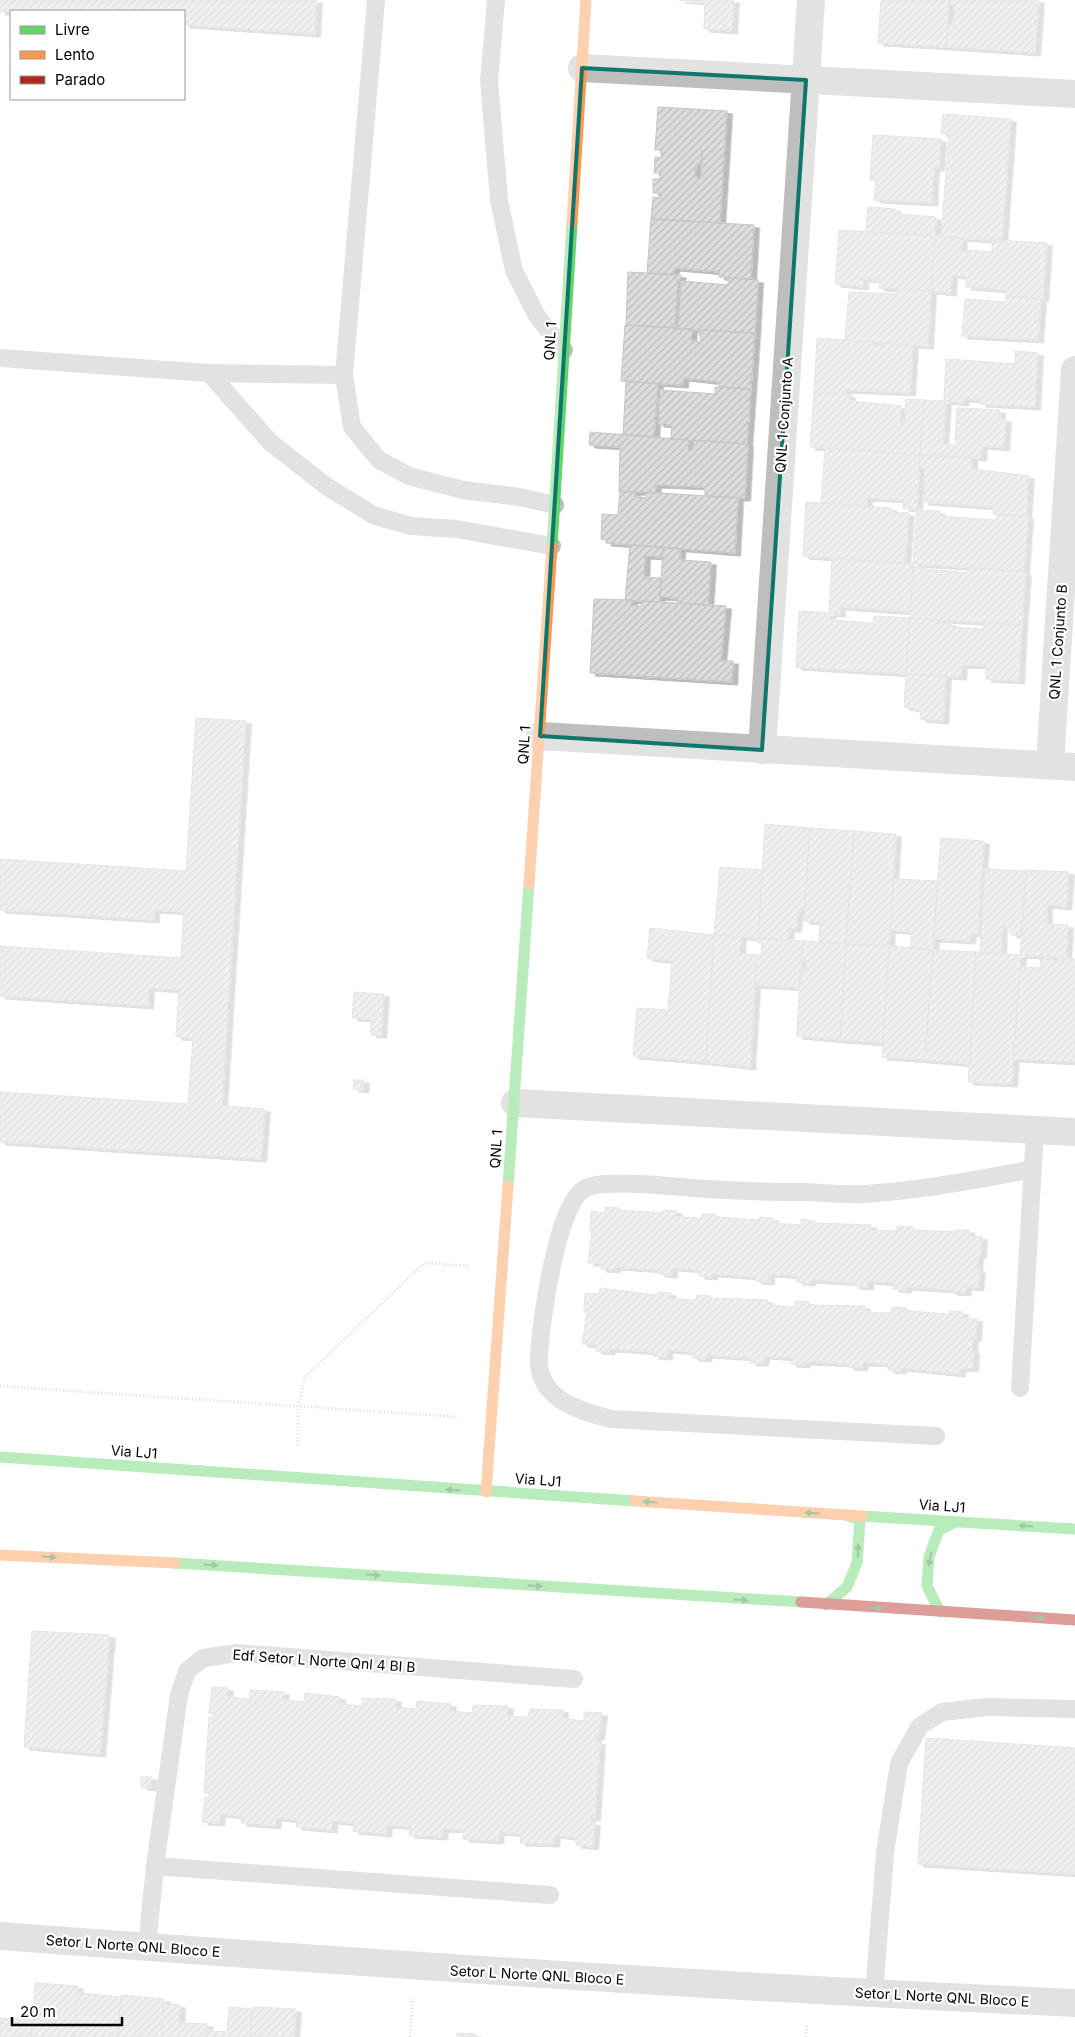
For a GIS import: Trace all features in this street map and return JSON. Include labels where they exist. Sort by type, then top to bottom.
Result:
[{"type":"main road","name":"QNL 1","points":[[486,1492],[540,736],[586,0]]},
{"type":"main road","name":"Via LJ1","points":[[0,1457],[486,1492],[1075,1529]]},
{"type":"main road","points":[[826,1605],[847,1587],[857,1563],[860,1520],[846,1515]]},
{"type":"main road","points":[[940,1612],[926,1586],[929,1557],[939,1530],[955,1522]]},
{"type":"main road","points":[[0,1555],[295,1569],[1075,1620]]},
{"type":"street","name":"QNL 1 Conjunto A","points":[[762,750],[812,0]]},
{"type":"street","points":[[582,68],[1075,94]]},
{"type":"street","name":"QNL 1 Conjunto B","points":[[1063,765],[1075,370]]},
{"type":"street","points":[[540,736],[762,750],[1063,765]]},
{"type":"street","points":[[514,1103],[1075,1132]]},
{"type":"street","name":"Setor L Norte QNL Bloco E","points":[[0,1936],[415,1967],[874,1994],[1075,2003]]},
{"type":"lane","points":[[376,0],[344,375],[352,427],[379,460],[409,476],[463,490],[520,497],[555,506]]},
{"type":"lane","points":[[496,0],[489,81],[499,200],[514,271],[537,316],[564,350]]},
{"type":"lane","points":[[0,358],[209,373],[344,375]]},
{"type":"lane","points":[[209,373],[270,442],[326,486],[373,515],[411,526],[456,529],[552,546]]},
{"type":"lane","points":[[1020,1388],[1035,1130]]},
{"type":"lane","points":[[936,1436],[611,1419],[582,1411],[559,1400],[547,1385],[538,1366],[543,1319],[558,1238],[567,1210],[583,1189],[602,1183],[718,1190],[864,1194],[942,1186],[1033,1169]]},
{"type":"lane","name":"Edf Setor L Norte Qnl 4 BI B","points":[[147,1947],[179,1695],[186,1671],[203,1658],[237,1653],[574,1679]]},
{"type":"lane","points":[[874,1994],[885,1853],[900,1763],[920,1726],[942,1712],[986,1707],[1075,1709]]},
{"type":"lane","points":[[156,1866],[550,1895]]},
{"type":"path","points":[[297,1478],[298,1407],[305,1376],[424,1263],[502,1269]]},
{"type":"path","points":[[0,1386],[491,1419]]},
{"type":"path","points":[[410,2037],[415,1967]]},
{"type":"highlighted area","points":[[582,68],[806,80],[762,750],[540,736]]},
{"type":"building","points":[[0,0],[317,0],[315,34],[185,25],[185,10],[10,10],[10,12],[0,12]]},
{"type":"building","points":[[679,0],[734,0],[732,31],[704,29],[705,2]]},
{"type":"building","points":[[881,0],[949,0],[946,47],[878,43]]},
{"type":"building","points":[[949,0],[1039,0],[1035,53],[946,47],[948,25],[954,25],[955,5],[949,4]]},
{"type":"building","points":[[658,107],[727,111],[720,223],[651,219],[653,197],[660,198],[661,193],[653,193],[653,179],[660,179],[661,173],[654,173],[655,157],[661,158],[662,150],[655,150]],"holes":[[[702,150],[702,178],[695,177],[696,164],[701,164]]]},
{"type":"building","points":[[943,114],[1011,119],[1002,241],[941,237],[949,134],[941,134]]},
{"type":"building","points":[[873,135],[941,139],[939,168],[934,168],[932,203],[874,200],[876,180],[870,180]]},
{"type":"building","points":[[868,207],[896,209],[896,214],[936,217],[935,236],[866,232]]},
{"type":"building","points":[[651,219],[754,225],[751,279],[719,277],[719,272],[674,268],[673,275],[647,273]]},
{"type":"building","points":[[839,230],[935,236],[931,291],[879,288],[880,280],[863,279],[863,287],[835,284]]},
{"type":"building","points":[[935,236],[962,238],[961,252],[967,252],[967,250],[992,252],[992,240],[1047,243],[1043,299],[1006,296],[1004,290],[966,287],[966,277],[952,275],[951,293],[931,291]]},
{"type":"building","points":[[628,272],[681,275],[680,280],[676,280],[678,283],[675,328],[626,325]]},
{"type":"building","points":[[728,278],[758,280],[755,333],[678,329],[681,281],[728,285]]},
{"type":"building","points":[[898,289],[931,291],[928,346],[845,340],[849,292],[897,294]]},
{"type":"building","points":[[1006,296],[1041,298],[1038,340],[962,336],[965,299],[1005,302]]},
{"type":"building","points":[[625,325],[692,329],[691,341],[701,342],[699,330],[755,333],[751,389],[719,387],[719,382],[683,378],[683,385],[621,381]]},
{"type":"building","points":[[817,338],[871,342],[871,346],[882,346],[882,343],[913,345],[910,393],[846,390],[846,395],[814,393]]},
{"type":"building","points":[[1015,351],[1038,353],[1035,407],[980,404],[980,400],[964,399],[963,403],[944,401],[946,359],[1015,364]]},
{"type":"building","points":[[626,381],[658,384],[654,437],[623,434]]},
{"type":"building","points":[[715,387],[751,389],[747,444],[671,439],[672,425],[658,424],[660,390],[715,394]]},
{"type":"building","points":[[814,393],[850,395],[850,401],[901,406],[900,424],[904,424],[906,399],[924,400],[920,455],[810,447]]},
{"type":"building","points":[[924,400],[946,401],[943,444],[955,445],[957,408],[1000,410],[1000,419],[1006,419],[1004,448],[982,446],[981,458],[920,455]]},
{"type":"building","points":[[590,432],[689,440],[688,450],[693,450],[694,440],[748,444],[745,498],[705,496],[705,487],[656,485],[655,493],[619,491],[620,447],[589,445]]},
{"type":"building","points":[[825,448],[920,455],[917,510],[903,508],[904,500],[867,498],[867,506],[821,503]]},
{"type":"building","points":[[920,455],[972,458],[972,469],[1029,476],[1026,516],[993,514],[993,507],[923,502],[925,469],[919,468]]},
{"type":"building","points":[[620,491],[635,492],[635,497],[646,498],[646,492],[738,498],[735,553],[606,543],[606,540],[601,539],[602,514],[618,515]]},
{"type":"building","points":[[806,502],[891,508],[891,512],[909,513],[905,563],[803,556]]},
{"type":"building","points":[[917,510],[940,511],[939,516],[996,520],[997,515],[1028,516],[1024,571],[913,564]]},
{"type":"building","points":[[630,545],[663,547],[662,557],[645,556],[644,577],[661,578],[660,602],[625,600]]},
{"type":"building","points":[[663,547],[680,549],[680,560],[711,562],[708,605],[678,603],[678,598],[660,597]]},
{"type":"building","points":[[832,559],[913,564],[910,612],[840,607],[840,614],[829,613]]},
{"type":"building","points":[[913,568],[970,573],[970,568],[1026,572],[1022,625],[910,618]]},
{"type":"building","points":[[594,599],[632,600],[631,606],[641,606],[642,601],[726,606],[721,661],[733,661],[732,682],[590,673]]},
{"type":"building","points":[[799,611],[831,613],[830,620],[873,623],[874,616],[910,618],[906,674],[796,667]]},
{"type":"building","points":[[910,618],[938,620],[937,623],[951,623],[951,627],[983,629],[984,622],[1022,625],[1019,681],[986,679],[986,666],[962,665],[961,677],[906,674]]},
{"type":"building","points":[[906,674],[946,676],[943,721],[920,719],[921,710],[904,707]]},
{"type":"building","points":[[196,718],[246,721],[222,1106],[265,1109],[261,1159],[0,1142],[0,1092],[188,1104],[193,1038],[176,1037],[179,990],[149,988],[148,1006],[0,996],[0,946],[181,958],[184,912],[154,910],[154,920],[0,910],[0,859],[186,871]]},
{"type":"building","points":[[765,824],[810,828],[804,909],[801,909],[800,913],[798,913],[796,929],[789,929],[788,940],[758,938]]},
{"type":"building","points":[[810,828],[854,831],[846,944],[819,942],[820,922],[804,921]]},
{"type":"building","points":[[854,831],[896,834],[889,946],[846,944]]},
{"type":"building","points":[[941,838],[984,841],[978,934],[971,933],[970,941],[933,939]]},
{"type":"building","points":[[720,867],[763,870],[758,938],[714,935]]},
{"type":"building","points":[[985,869],[1026,871],[1022,935],[1011,935],[1012,932],[1007,932],[1007,927],[1002,926],[1001,954],[980,952]]},
{"type":"building","points":[[1026,870],[1069,872],[1066,907],[1047,905],[1047,924],[1068,925],[1066,958],[1020,955]]},
{"type":"building","points":[[894,879],[938,881],[933,950],[910,948],[912,932],[890,930]]},
{"type":"building","points":[[650,928],[714,935],[706,1062],[633,1056],[637,1008],[668,1010],[672,961],[647,958]]},
{"type":"building","points":[[714,935],[741,937],[740,954],[757,955],[750,1067],[706,1062]]},
{"type":"building","points":[[758,938],[803,941],[800,988],[755,985],[757,955],[761,955],[762,943],[758,943]]},
{"type":"building","points":[[803,941],[846,944],[840,1040],[797,1036],[800,971],[806,971],[807,961],[801,961]]},
{"type":"building","points":[[846,944],[889,946],[883,1043],[840,1040]]},
{"type":"building","points":[[889,946],[933,950],[925,1060],[882,1057]]},
{"type":"building","points":[[933,950],[976,952],[970,1064],[925,1060]]},
{"type":"building","points":[[976,952],[1021,955],[1012,1084],[968,1082]]},
{"type":"building","points":[[1064,958],[1075,959],[1075,1062],[1013,1059],[1020,967],[1040,968],[1041,959],[1064,960]]},
{"type":"building","points":[[354,992],[384,994],[381,1035],[371,1035],[371,1019],[352,1018]]},
{"type":"building","points":[[354,1080],[364,1080],[363,1090],[353,1089]]},
{"type":"building","points":[[605,1207],[619,1208],[619,1210],[663,1213],[663,1210],[677,1211],[676,1217],[702,1218],[702,1214],[716,1214],[716,1217],[759,1220],[760,1217],[773,1218],[773,1223],[801,1225],[801,1219],[815,1221],[815,1223],[871,1225],[871,1230],[897,1231],[897,1226],[913,1227],[913,1230],[955,1232],[955,1230],[969,1230],[969,1236],[982,1237],[981,1255],[978,1256],[977,1269],[980,1269],[978,1288],[966,1287],[965,1293],[951,1292],[951,1290],[906,1287],[906,1290],[893,1289],[894,1283],[868,1281],[868,1287],[854,1286],[854,1283],[811,1280],[810,1283],[797,1282],[797,1276],[769,1274],[769,1282],[756,1281],[756,1277],[712,1274],[712,1277],[699,1276],[699,1270],[672,1268],[672,1275],[659,1274],[659,1270],[615,1267],[615,1270],[601,1269],[601,1263],[588,1263],[592,1231],[590,1231],[591,1211],[605,1213]]},
{"type":"building","points":[[600,1288],[657,1295],[658,1292],[671,1293],[670,1299],[696,1300],[697,1295],[711,1296],[710,1298],[768,1300],[767,1305],[795,1307],[795,1301],[809,1302],[809,1305],[865,1306],[865,1312],[891,1313],[892,1307],[907,1308],[907,1311],[950,1314],[950,1311],[963,1312],[963,1318],[977,1319],[976,1338],[973,1338],[973,1368],[960,1369],[960,1374],[901,1368],[901,1371],[888,1370],[888,1364],[863,1363],[862,1368],[848,1367],[849,1364],[805,1362],[805,1365],[791,1364],[792,1358],[764,1356],[763,1363],[750,1363],[751,1358],[707,1355],[706,1359],[693,1358],[693,1352],[667,1350],[667,1357],[653,1356],[654,1352],[610,1349],[609,1352],[596,1351],[596,1345],[582,1344],[587,1312],[584,1312],[585,1293],[599,1294]]},
{"type":"building","points":[[32,1631],[110,1635],[100,1754],[24,1747]]},
{"type":"building","points":[[212,1687],[228,1688],[227,1697],[250,1699],[250,1690],[284,1692],[283,1700],[304,1702],[305,1693],[340,1697],[340,1704],[362,1706],[362,1698],[396,1699],[395,1707],[416,1709],[417,1701],[451,1704],[450,1711],[472,1713],[473,1705],[508,1706],[507,1716],[528,1717],[530,1709],[563,1710],[562,1718],[584,1721],[584,1712],[602,1713],[599,1737],[596,1737],[595,1741],[600,1742],[595,1818],[590,1817],[590,1822],[595,1823],[593,1847],[576,1845],[576,1838],[555,1835],[554,1844],[520,1843],[521,1834],[499,1832],[498,1841],[463,1839],[464,1830],[443,1829],[442,1837],[409,1835],[410,1827],[387,1825],[386,1834],[353,1831],[354,1823],[332,1821],[332,1830],[296,1827],[297,1820],[276,1818],[275,1826],[241,1823],[242,1816],[220,1814],[219,1823],[202,1822],[205,1797],[209,1798],[209,1794],[204,1793],[209,1717],[213,1717],[213,1713],[209,1713]]},
{"type":"building","points":[[926,1738],[1075,1748],[1075,1874],[918,1864]]},
{"type":"building","points":[[141,1777],[152,1777],[151,1788],[141,1787]]},
{"type":"building","points":[[35,1983],[78,1986],[74,2037],[31,2037]]},
{"type":"building","points":[[78,1993],[121,1997],[118,2037],[74,2037]]},
{"type":"building","points":[[121,1995],[164,1999],[161,2037],[118,2037]]},
{"type":"building","points":[[164,2003],[180,2005],[179,2023],[208,2024],[206,2037],[161,2037]]},
{"type":"building","points":[[229,2007],[252,2009],[250,2037],[206,2037],[207,2031],[227,2032]]},
{"type":"building","points":[[253,2007],[296,2009],[294,2037],[250,2037]]},
{"type":"building","points":[[0,2018],[32,2020],[31,2037],[0,2037]]},
{"type":"building","points":[[457,2033],[476,2034],[476,2037],[457,2037]]},
{"type":"traffic: fast","points":[[552,547],[572,223]]},
{"type":"traffic: fast","points":[[508,1186],[529,884]]},
{"type":"traffic: fast","points":[[0,1457],[635,1501]]},
{"type":"traffic: fast","points":[[826,1605],[847,1587],[857,1563],[860,1520],[846,1515]]},
{"type":"traffic: fast","points":[[862,1516],[1075,1529]]},
{"type":"traffic: fast","points":[[940,1612],[927,1586],[929,1557],[939,1530],[955,1522]]},
{"type":"traffic: fast","points":[[175,1563],[801,1602]]},
{"type":"traffic: slow","points":[[572,223],[586,0]]},
{"type":"traffic: slow","points":[[529,884],[552,547]]},
{"type":"traffic: slow","points":[[486,1492],[508,1186]]},
{"type":"traffic: slow","points":[[635,1501],[862,1516]]},
{"type":"traffic: slow","points":[[0,1555],[175,1563]]},
{"type":"traffic: jam","points":[[801,1602],[1075,1620]]}]
